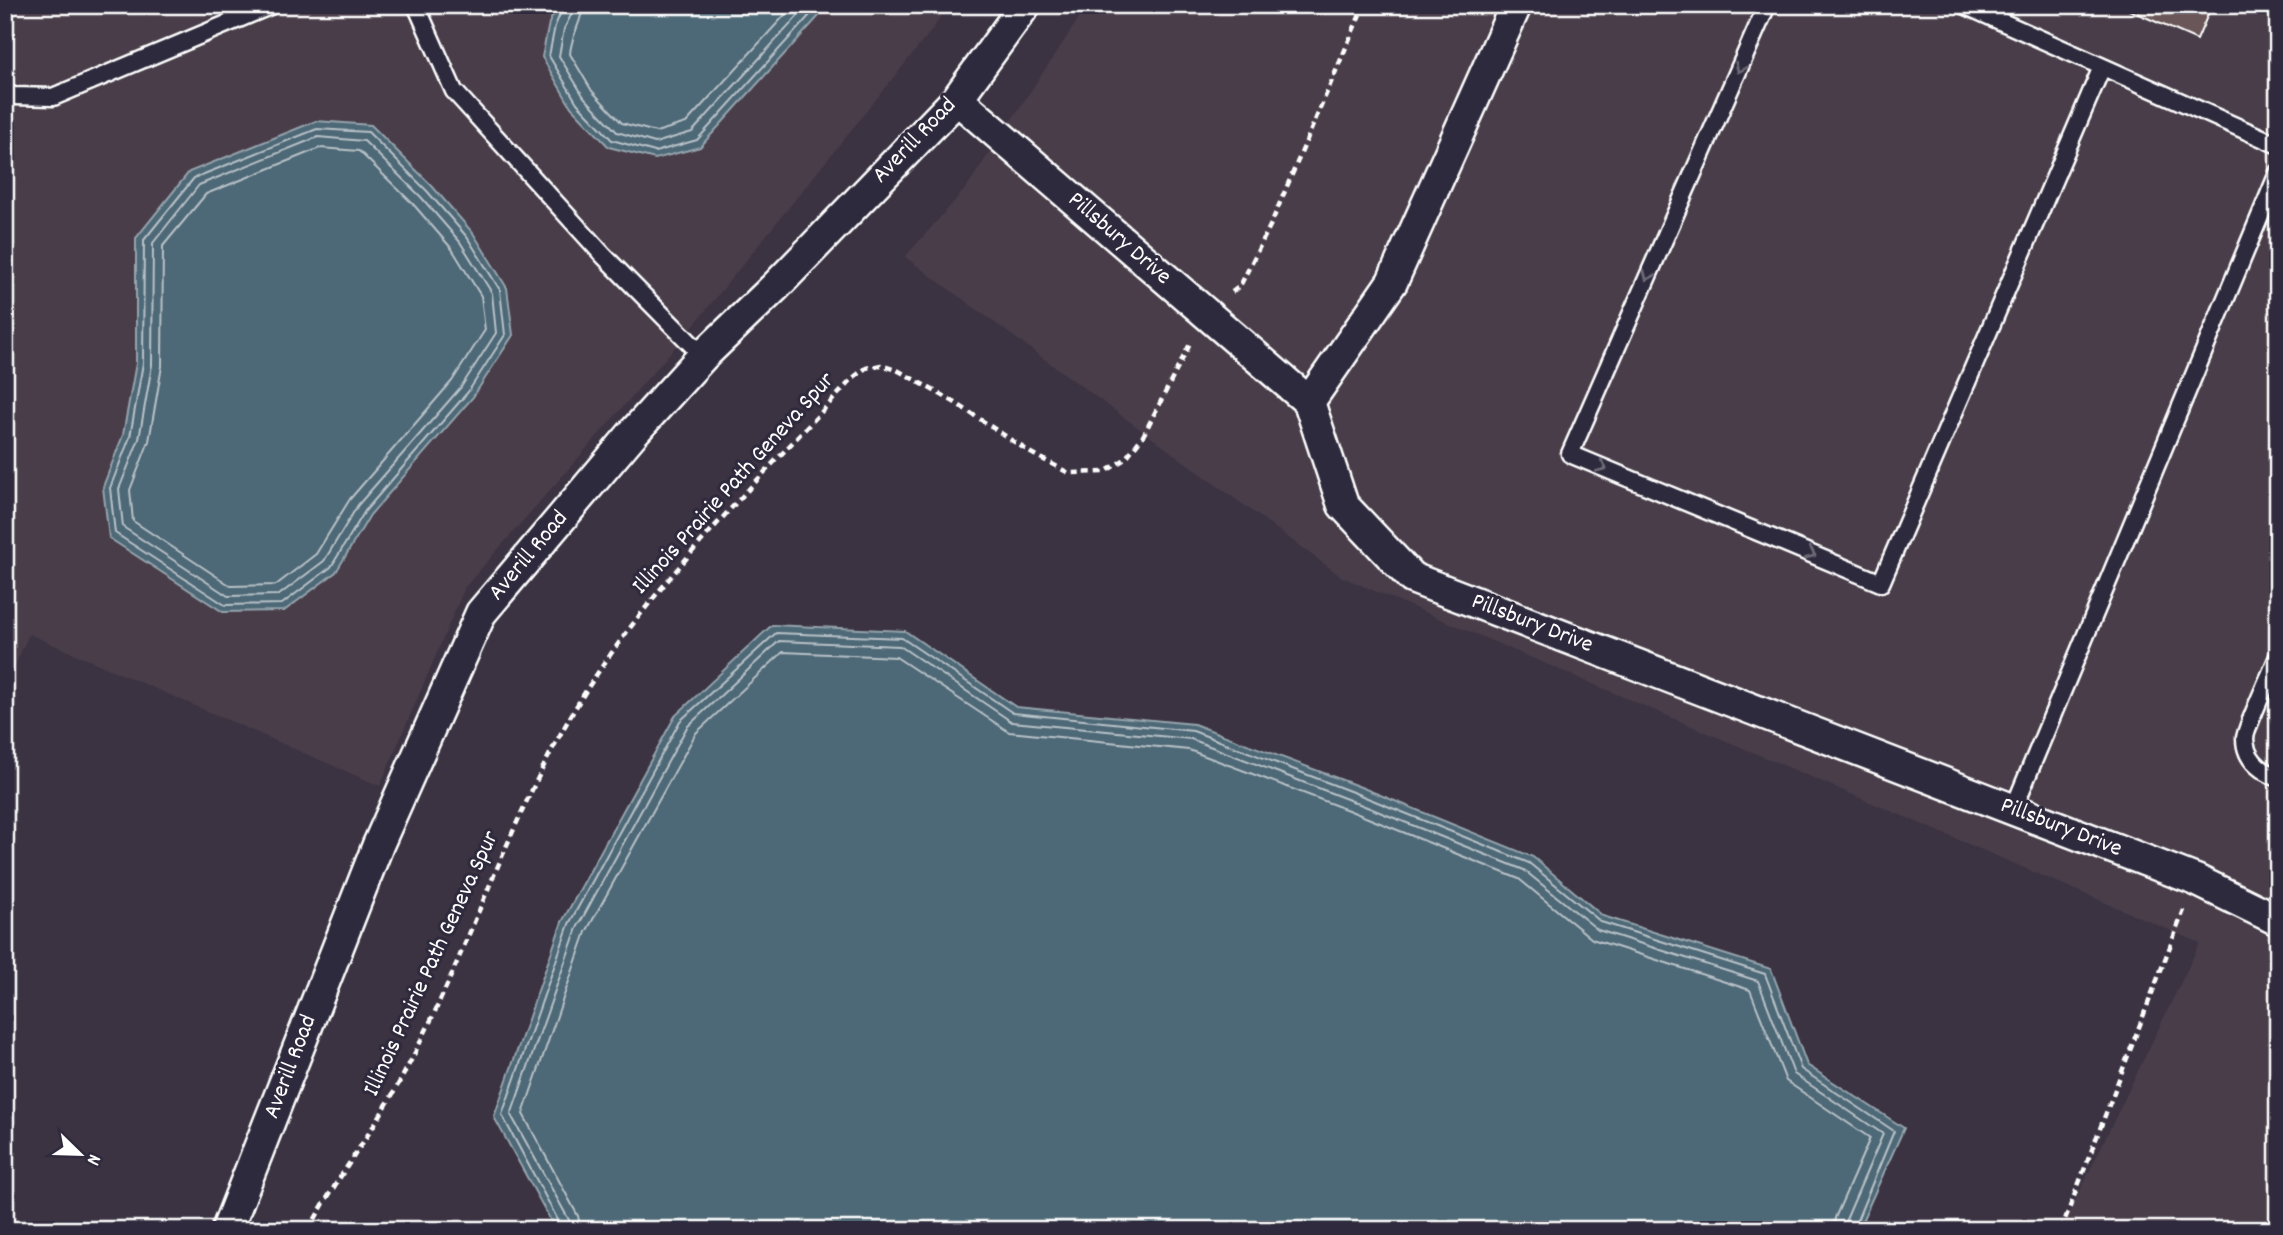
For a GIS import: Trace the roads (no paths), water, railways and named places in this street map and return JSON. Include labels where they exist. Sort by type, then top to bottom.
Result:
[{"type":"street","name":"Averill Road","points":[[227,1230],[378,845],[481,613],[634,432],[703,356],[776,286],[957,99],[1025,5]]},
{"type":"street","points":[[1309,402],[1392,282],[1516,5]]},
{"type":"street","name":"Pillsbury Drive","points":[[957,99],[1309,402],[1343,505],[1412,578],[2196,880],[2278,920]]},
{"type":"lane","points":[[5,92],[13,96],[52,97],[272,5]]},
{"type":"lane","points":[[416,5],[454,91],[604,256],[703,356]]},
{"type":"lane","points":[[1767,5],[1570,454],[1881,583],[2102,67]]},
{"type":"lane","points":[[1964,5],[2278,145]]},
{"type":"lane","points":[[2013,810],[2278,173]]},
{"type":"lane","points":[[2278,657],[2245,737],[2252,759],[2262,771],[2278,778]]},
{"type":"water","points":[[558,5],[829,5],[700,147],[655,159],[609,147],[571,107],[542,57],[549,23]]},
{"type":"water","points":[[316,121],[371,125],[432,186],[473,233],[507,288],[513,335],[473,397],[370,515],[336,572],[284,611],[223,612],[109,538],[103,487],[123,435],[136,363],[136,238],[189,172]]},
{"type":"water","points":[[772,625],[905,631],[1016,707],[1194,724],[1358,786],[1533,857],[1603,916],[1771,969],[1807,1065],[1904,1128],[1858,1230],[556,1230],[494,1117],[562,922],[675,716]]}]
